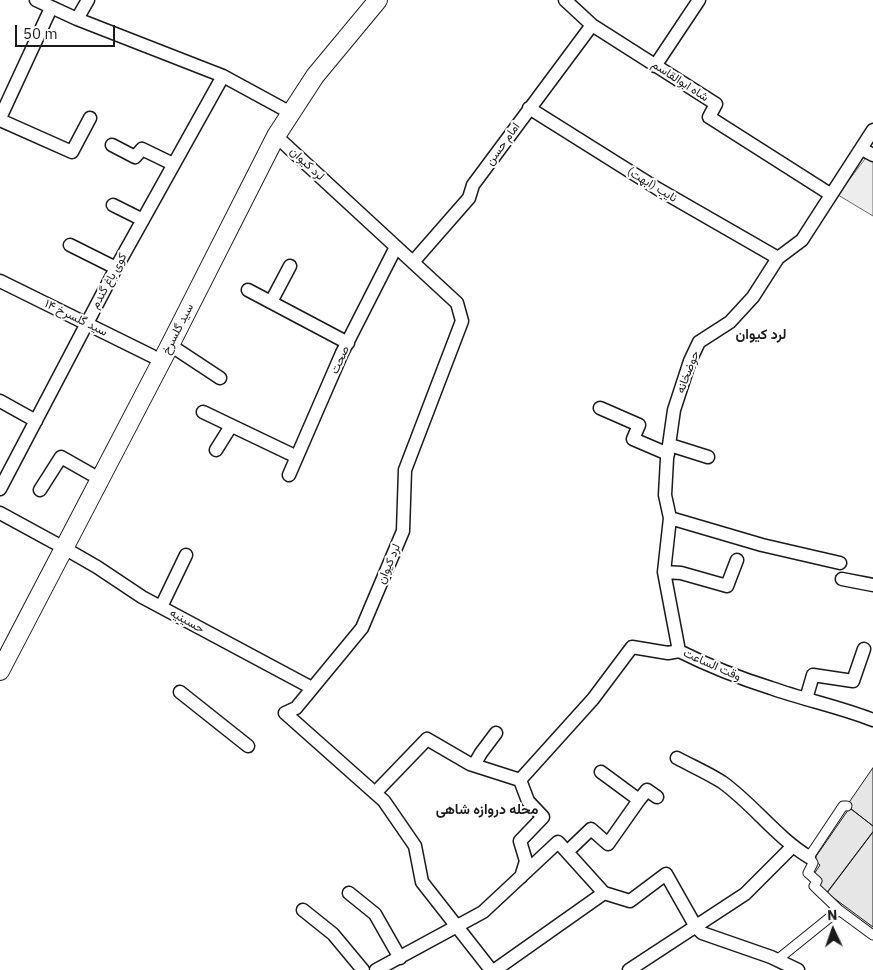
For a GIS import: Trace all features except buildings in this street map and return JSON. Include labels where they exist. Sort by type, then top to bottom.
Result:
[{"type":"main road","name":"سید گلسرخ","points":[[60,546],[91,474],[152,356],[307,70],[364,0]]},
{"type":"main road","name":"سید گلسرخ","points":[[286,111],[378,0]]},
{"type":"main road","name":"سید گلسرخ","points":[[1,662],[60,546],[170,346],[273,133]]},
{"type":"street","points":[[36,0],[77,19],[223,76],[286,111]]},
{"type":"street","points":[[77,19],[88,0]]},
{"type":"street","name":"شاه ابوالقاسم","points":[[565,0],[592,25],[716,104],[709,117],[830,194]]},
{"type":"street","points":[[655,66],[700,0]]},
{"type":"street","points":[[51,8],[0,119],[72,152],[90,118]]},
{"type":"street","name":"امام حسن","points":[[413,262],[469,198],[473,185],[592,25]]},
{"type":"street","name":"کوی باغ گندم","points":[[0,489],[116,268],[223,76]]},
{"type":"street","name":"نایب (ابهت)","points":[[529,108],[658,189],[778,258]]},
{"type":"street","points":[[830,194],[867,152],[873,130]]},
{"type":"street","name":"لرد کیوان","points":[[273,133],[457,303],[462,321],[405,470],[403,531],[362,628],[296,708],[285,713],[384,801],[415,846],[422,882],[491,970]]},
{"type":"street","points":[[112,145],[135,157],[142,149],[173,164]]},
{"type":"street","name":"حوضخانه","points":[[670,518],[665,495],[674,410],[690,361],[699,342],[730,322],[753,297],[778,258],[802,240],[830,194]]},
{"type":"street","points":[[113,205],[143,220]]},
{"type":"street","points":[[70,245],[116,268]]},
{"type":"street","name":"صحت","points":[[289,476],[348,343],[396,247]]},
{"type":"street","points":[[271,302],[290,266]]},
{"type":"street","name":"سید گلسرخ ۱۴","points":[[0,281],[152,356]]},
{"type":"street","points":[[248,290],[348,343]]},
{"type":"street","points":[[170,346],[220,378]]},
{"type":"street","points":[[0,401],[36,421]]},
{"type":"street","points":[[600,408],[639,425],[633,439],[708,457]]},
{"type":"street","points":[[203,412],[297,457]]},
{"type":"street","points":[[216,450],[231,426]]},
{"type":"street","points":[[40,490],[61,457],[91,474]]},
{"type":"street","name":"حسینیه","points":[[0,513],[60,546],[161,607],[312,688]]},
{"type":"street","points":[[670,518],[743,544],[840,563]]},
{"type":"street","name":"وقت الساعت","points":[[670,518],[664,572],[679,651],[735,676],[856,713],[873,720]]},
{"type":"street","points":[[161,607],[186,556]]},
{"type":"street","points":[[664,572],[682,573],[726,586],[737,560]]},
{"type":"street","points":[[842,579],[873,585]]},
{"type":"street","points":[[520,780],[593,699],[632,647],[668,653],[679,651]]},
{"type":"street","points":[[806,699],[814,675],[853,681],[864,650]]},
{"type":"street","points":[[180,692],[248,746]]},
{"type":"street","points":[[474,766],[481,753],[496,734]]},
{"type":"street","points":[[375,793],[427,739],[474,766],[520,780]]},
{"type":"street","points":[[678,758],[721,782],[792,847],[809,857],[813,863],[808,873],[817,881],[814,886],[839,910],[873,935]]},
{"type":"street","points":[[601,772],[639,800]]},
{"type":"street","points":[[520,780],[528,802],[543,817],[520,841],[526,861],[521,877]]},
{"type":"street","points":[[567,852],[591,829],[608,844],[647,790],[657,798]]},
{"type":"street","points":[[809,857],[843,806],[847,806]]},
{"type":"street","points":[[376,970],[483,912],[558,842],[604,893],[630,901],[666,874],[696,927],[702,933],[777,960],[798,970]]},
{"type":"street","points":[[629,970],[745,894],[792,847]]},
{"type":"street","points":[[349,893],[375,914],[400,958]]},
{"type":"street","points":[[495,970],[604,893]]},
{"type":"street","points":[[303,910],[333,934],[363,970]]},
{"type":"street","points":[[777,960],[839,910]]},
{"type":"shaded area","points":[[867,157],[873,160],[873,216],[838,195]]},
{"type":"district","name":"لرد کیوان","points":[[761,335]]},
{"type":"district","name":"محله دروازه شاهی","points":[[487,810]]}]
